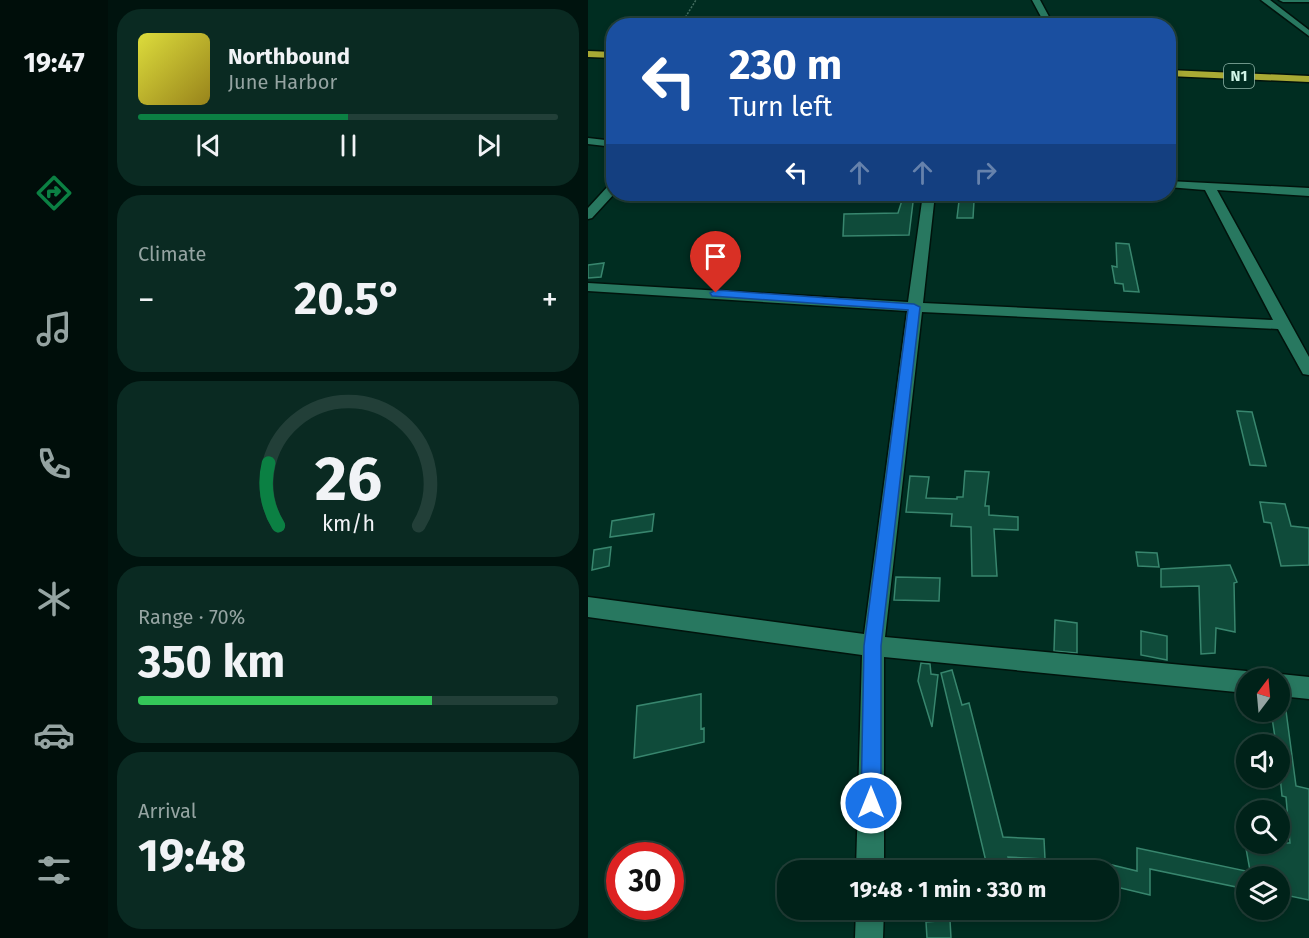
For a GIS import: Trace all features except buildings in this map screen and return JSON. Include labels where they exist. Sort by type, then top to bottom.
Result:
[{"type":"highway","points":[[588,54],[606,55]]},
{"type":"highway","name":"N1","points":[[1176,73],[1309,79]]},
{"type":"street","points":[[1036,0],[1046,18]]},
{"type":"street","points":[[1265,0],[1309,34]]},
{"type":"street","points":[[1283,0],[1309,0]]},
{"type":"street","points":[[588,141],[606,143]]},
{"type":"street","points":[[1176,184],[1309,192]]},
{"type":"street","points":[[1209,186],[1237,235],[1282,325],[1309,370]]},
{"type":"street","points":[[588,215],[606,195]]},
{"type":"street","points":[[870,860],[873,646],[928,201]]},
{"type":"street","points":[[588,287],[914,307],[1282,325]]},
{"type":"street","points":[[588,607],[873,646],[1236,681]]},
{"type":"street","points":[[1290,686],[1309,688]]},
{"type":"street","points":[[869,938],[870,920]]},
{"type":"path","points":[[685,18],[696,0]]},
{"type":"route","points":[[716,293],[914,307],[873,646],[871,803]]}]
